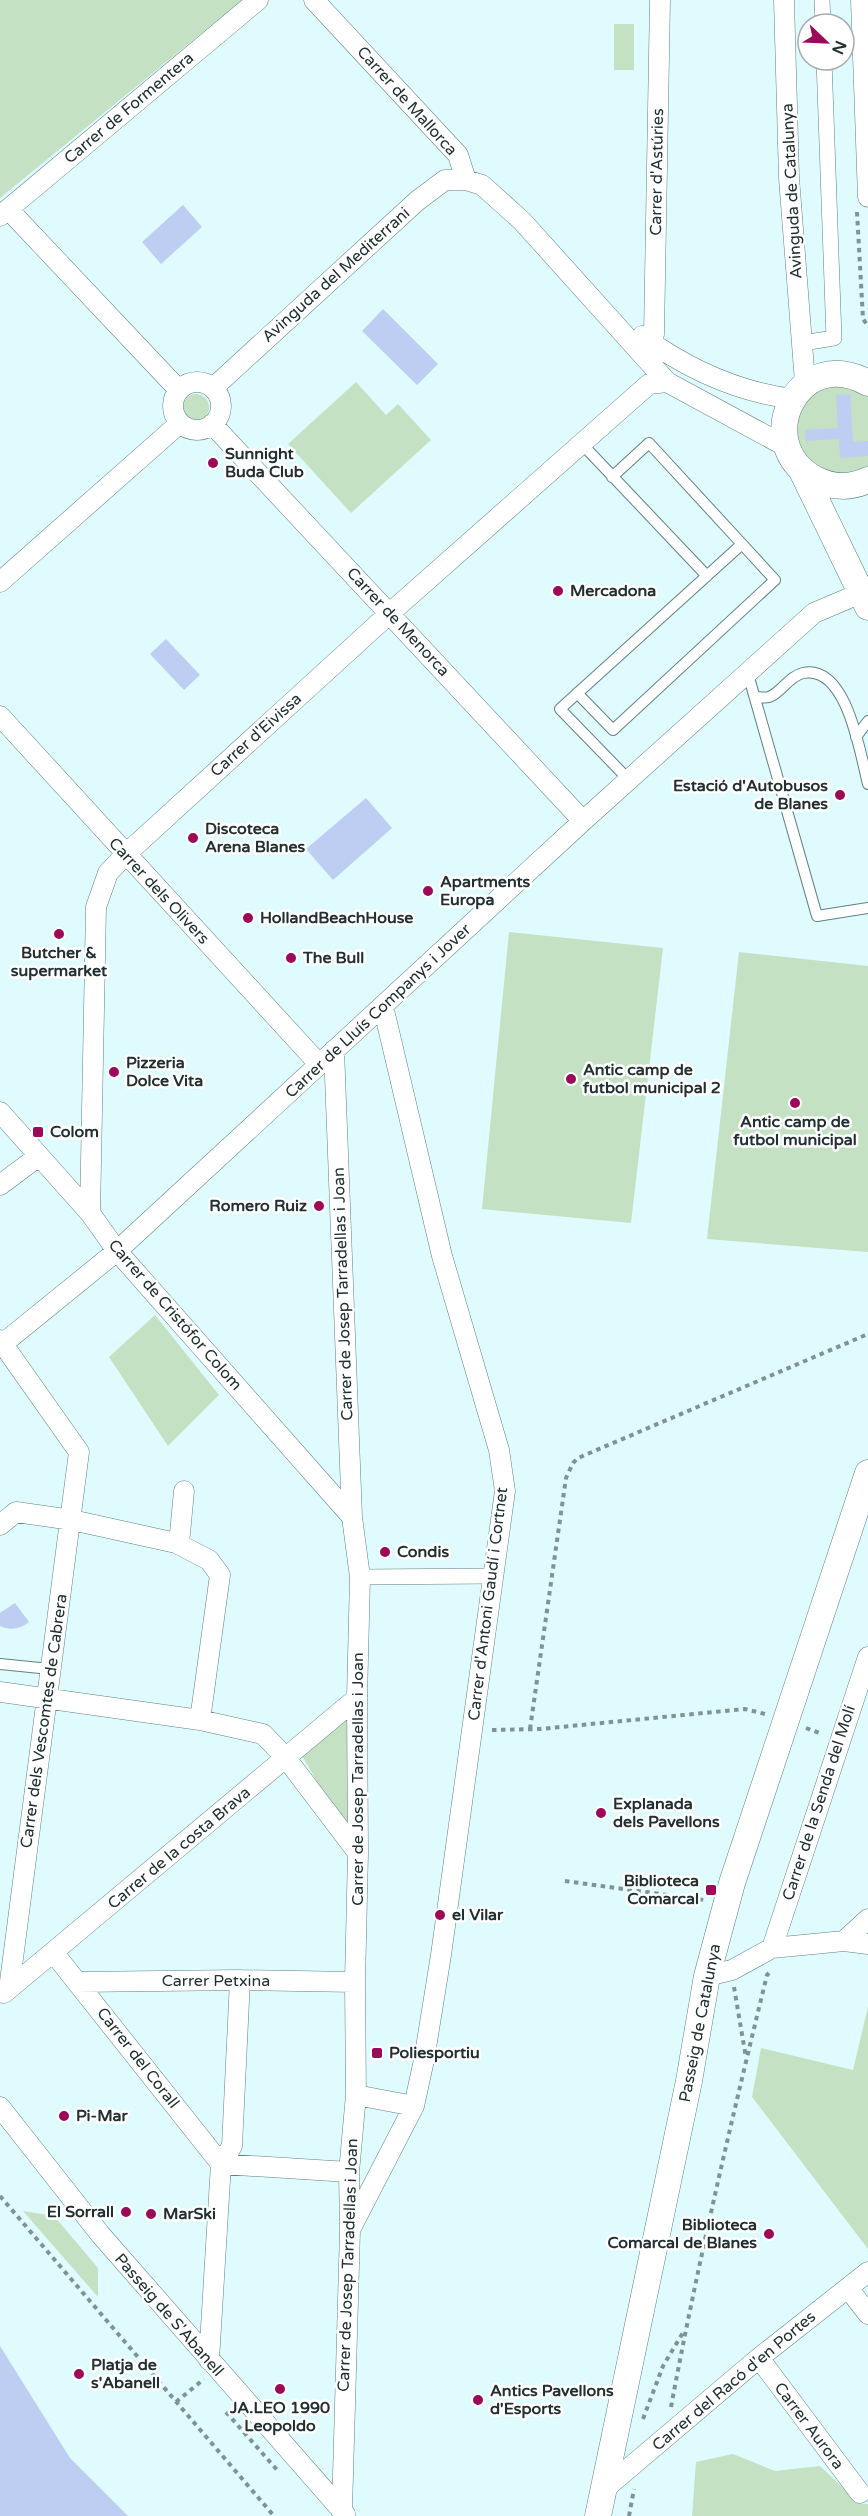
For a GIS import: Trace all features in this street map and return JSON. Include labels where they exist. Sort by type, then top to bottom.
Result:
[{"type":"street","name":"Carrer de Formentera","points":[[4,213],[258,0]]},
{"type":"street","name":"Carrer de Mallorca","points":[[314,0],[458,155],[466,180]]},
{"type":"street","name":"Carrer d'Astúries","points":[[652,343],[660,0]]},
{"type":"street","name":"Avinguda de Catalunya","points":[[784,0],[789,178],[799,391]]},
{"type":"street","points":[[861,0],[867,93],[868,197]]},
{"type":"street","points":[[809,342],[834,338],[824,72]]},
{"type":"street","name":"Avinguda del Mediterrani","points":[[213,388],[417,201],[445,180],[466,180]]},
{"type":"street","points":[[466,180],[482,185],[498,197],[667,382],[787,447]]},
{"type":"street","points":[[4,213],[178,390]]},
{"type":"street","points":[[595,302],[652,343],[719,380],[768,396],[799,391],[829,375],[855,375],[868,383]]},
{"type":"street","points":[[191,382],[207,383],[213,388],[221,402],[218,418],[200,430],[180,423],[172,406],[178,390],[191,382]]},
{"type":"street","name":"Carrer d'Eivissa","points":[[90,1213],[96,907],[108,873],[390,613],[649,384],[667,382]]},
{"type":"street","points":[[799,391],[786,415],[784,430],[787,447],[794,463],[803,473],[865,597]]},
{"type":"street","points":[[0,582],[180,423]]},
{"type":"street","name":"Carrer de Menorca","points":[[212,424],[583,821]]},
{"type":"street","points":[[803,473],[824,484],[847,487],[868,480]]},
{"type":"street","name":"Carrer de Lluís Companys i Jover","points":[[1,1343],[117,1251],[583,821],[814,613],[865,597]]},
{"type":"street","name":"Carrer dels Olivers","points":[[0,716],[320,1065]]},
{"type":"street","name":"Carrer d'Antoni Gaudí i Cortnet","points":[[350,2230],[414,2106],[424,2060],[441,1954],[505,1491],[499,1450],[442,1256],[383,1006]]},
{"type":"street","name":"Carrer de Josep Tarradellas i Joan","points":[[334,1050],[352,1517],[360,1577],[357,1698],[356,2095],[349,2172],[350,2230],[344,2513]]},
{"type":"street","name":"Carrer de Cristófor Colom","points":[[0,1112],[90,1213],[117,1251],[352,1517]]},
{"type":"street","points":[[0,1185],[39,1156]]},
{"type":"street","name":"Carrer dels Vescomtes de Cabrera","points":[[1,1343],[79,1452],[72,1520],[4,1993]]},
{"type":"street","name":"Passeig de Catalunya","points":[[600,2504],[689,2081],[707,1976],[732,1883],[868,1473]]},
{"type":"street","points":[[180,1544],[184,1491]]},
{"type":"street","points":[[0,1525],[16,1512],[72,1520],[180,1544],[208,1560],[220,1575],[200,1720]]},
{"type":"street","points":[[360,1577],[492,1576]]},
{"type":"street","name":"Carrer de la Senda del Molí","points":[[772,1948],[812,1820],[868,1657]]},
{"type":"street","points":[[0,1692],[200,1720],[263,1734],[286,1758],[358,1853]]},
{"type":"street","name":"Carrer de la costa Brava","points":[[4,1993],[357,1698]]},
{"type":"street","points":[[844,1941],[868,1919]]},
{"type":"street","points":[[707,1976],[732,1970],[772,1948],[844,1941],[868,1944]]},
{"type":"street","name":"Carrer del Corall","points":[[53,1952],[222,2164]]},
{"type":"street","points":[[213,2365],[222,2164],[232,2146],[240,1980]]},
{"type":"street","name":"Carrer Petxina","points":[[78,1982],[240,1980],[355,1982]]},
{"type":"street","points":[[356,2095],[414,2106]]},
{"type":"street","name":"Passeig de S'Abanell","points":[[0,2107],[100,2234],[344,2513]]},
{"type":"street","points":[[222,2164],[349,2172]]},
{"type":"street","name":"Carrer del Racó d'en Portes","points":[[600,2504],[635,2463],[759,2358],[868,2272]]},
{"type":"street","points":[[848,2288],[868,2314]]},
{"type":"street","name":"Carrer Aurora","points":[[759,2358],[860,2493]]},
{"type":"lane","points":[[577,693],[613,730],[775,580],[649,443],[612,477]]},
{"type":"lane","points":[[582,444],[707,576]]},
{"type":"lane","points":[[629,780],[560,709],[742,544]]},
{"type":"lane","points":[[754,697],[769,697],[801,674],[817,673],[833,683],[844,700],[868,784]]},
{"type":"lane","points":[[748,674],[817,916],[868,908]]},
{"type":"lane","points":[[856,737],[868,721]]},
{"type":"lane","points":[[0,1664],[50,1669]]},
{"type":"path","points":[[530,1729],[566,1478],[573,1463],[578,1458],[868,1334]]},
{"type":"path","points":[[471,1731],[530,1729],[745,1709],[822,1734]]},
{"type":"path","points":[[565,1881],[703,1902],[707,1896]]},
{"type":"path","points":[[669,2434],[668,2421],[686,2328],[746,2058],[766,1975],[775,1970]]},
{"type":"path","points":[[0,2196],[274,2516]]},
{"type":"path","points":[[643,2421],[663,2366],[686,2328]]},
{"type":"path","points":[[176,2402],[213,2365]]},
{"type":"path","points":[[629,2516],[634,2490],[635,2463]]},
{"type":"green space","points":[[0,0],[242,0],[0,198]]},
{"type":"green space","points":[[614,24],[634,24],[634,70],[614,70]]},
{"type":"green space","points":[[356,382],[386,415],[398,404],[431,440],[351,513],[288,444]]},
{"type":"green space","points":[[842,386],[868,395],[868,466],[854,473],[836,474],[815,469],[800,449],[797,444],[798,422],[804,405],[815,394]]},
{"type":"green space","points":[[196,394],[205,398],[209,407],[205,416],[196,420],[187,416],[183,407],[187,398]]},
{"type":"green space","name":"Antic camp de futbol municipal 2","points":[[509,932],[663,948],[631,1223],[482,1209]]},
{"type":"green space","name":"Antic camp de futbol municipal","points":[[739,952],[868,966],[868,1252],[707,1239]]},
{"type":"green space","points":[[155,1315],[219,1395],[168,1446],[109,1357]]},
{"type":"green space","points":[[354,1705],[352,1841],[298,1749]]},
{"type":"green space","points":[[868,2007],[868,2249],[752,2097],[761,2048],[853,2070]]},
{"type":"green space","points":[[23,2211],[54,2216],[98,2268],[98,2297]]},
{"type":"green space","points":[[733,2454],[775,2471],[820,2466],[860,2504],[868,2504],[868,2516],[692,2516],[696,2462]]},
{"type":"water","points":[[183,205],[202,227],[161,264],[142,242]]},
{"type":"water","points":[[383,309],[438,364],[417,385],[362,331]]},
{"type":"water","points":[[850,394],[853,442],[868,441],[868,456],[840,458],[839,439],[806,441],[805,430],[838,428],[836,395]]},
{"type":"water","points":[[166,639],[200,675],[184,690],[150,654]]},
{"type":"water","points":[[366,798],[392,828],[333,880],[306,849]]},
{"type":"water","points":[[15,1603],[29,1622],[15,1628],[0,1626],[0,1613]]},
{"type":"water","points":[[0,2346],[70,2458],[128,2516],[0,2516]]},
{"type":"place","name":"Sunnight Buda Club","points":[[213,463]]},
{"type":"place","name":"Mercadona","points":[[558,591]]},
{"type":"place","name":"Estació d'Autobusos de Blanes","points":[[840,795]]},
{"type":"place","name":"Discoteca Arena Blanes","points":[[193,838]]},
{"type":"place","name":"Apartments Europa","points":[[428,891]]},
{"type":"place","name":"HollandBeachHouse","points":[[248,918]]},
{"type":"place","name":"Butcher & supermarket","points":[[59,934]]},
{"type":"place","name":"The Bull","points":[[291,958]]},
{"type":"place","name":"Pizzeria Dolce Vita","points":[[114,1072]]},
{"type":"place","name":"Antic camp de futbol municipal 2","points":[[571,1079]]},
{"type":"place","name":"Antic camp de futbol municipal","points":[[795,1103]]},
{"type":"place","name":"Colom","points":[[38,1132]]},
{"type":"place","name":"Romero Ruiz","points":[[319,1206]]},
{"type":"place","name":"Condis","points":[[385,1552]]},
{"type":"place","name":"Explanada dels Pavellons","points":[[601,1813]]},
{"type":"place","name":"Biblioteca Comarcal","points":[[711,1890]]},
{"type":"place","name":"el Vilar","points":[[440,1915]]},
{"type":"place","name":"Poliesportiu","points":[[377,2053]]},
{"type":"place","name":"Pi-Mar","points":[[64,2116]]},
{"type":"place","name":"El Sorrall","points":[[126,2212]]},
{"type":"place","name":"MarSki","points":[[151,2214]]},
{"type":"place","name":"Biblioteca Comarcal de Blanes","points":[[769,2234]]},
{"type":"place","name":"Platja de s'Abanell","points":[[79,2374]]},
{"type":"place","name":"JA.LEO 1990 Leopoldo","points":[[280,2389]]},
{"type":"place","name":"Antics Pavellons d'Esports","points":[[478,2400]]}]
